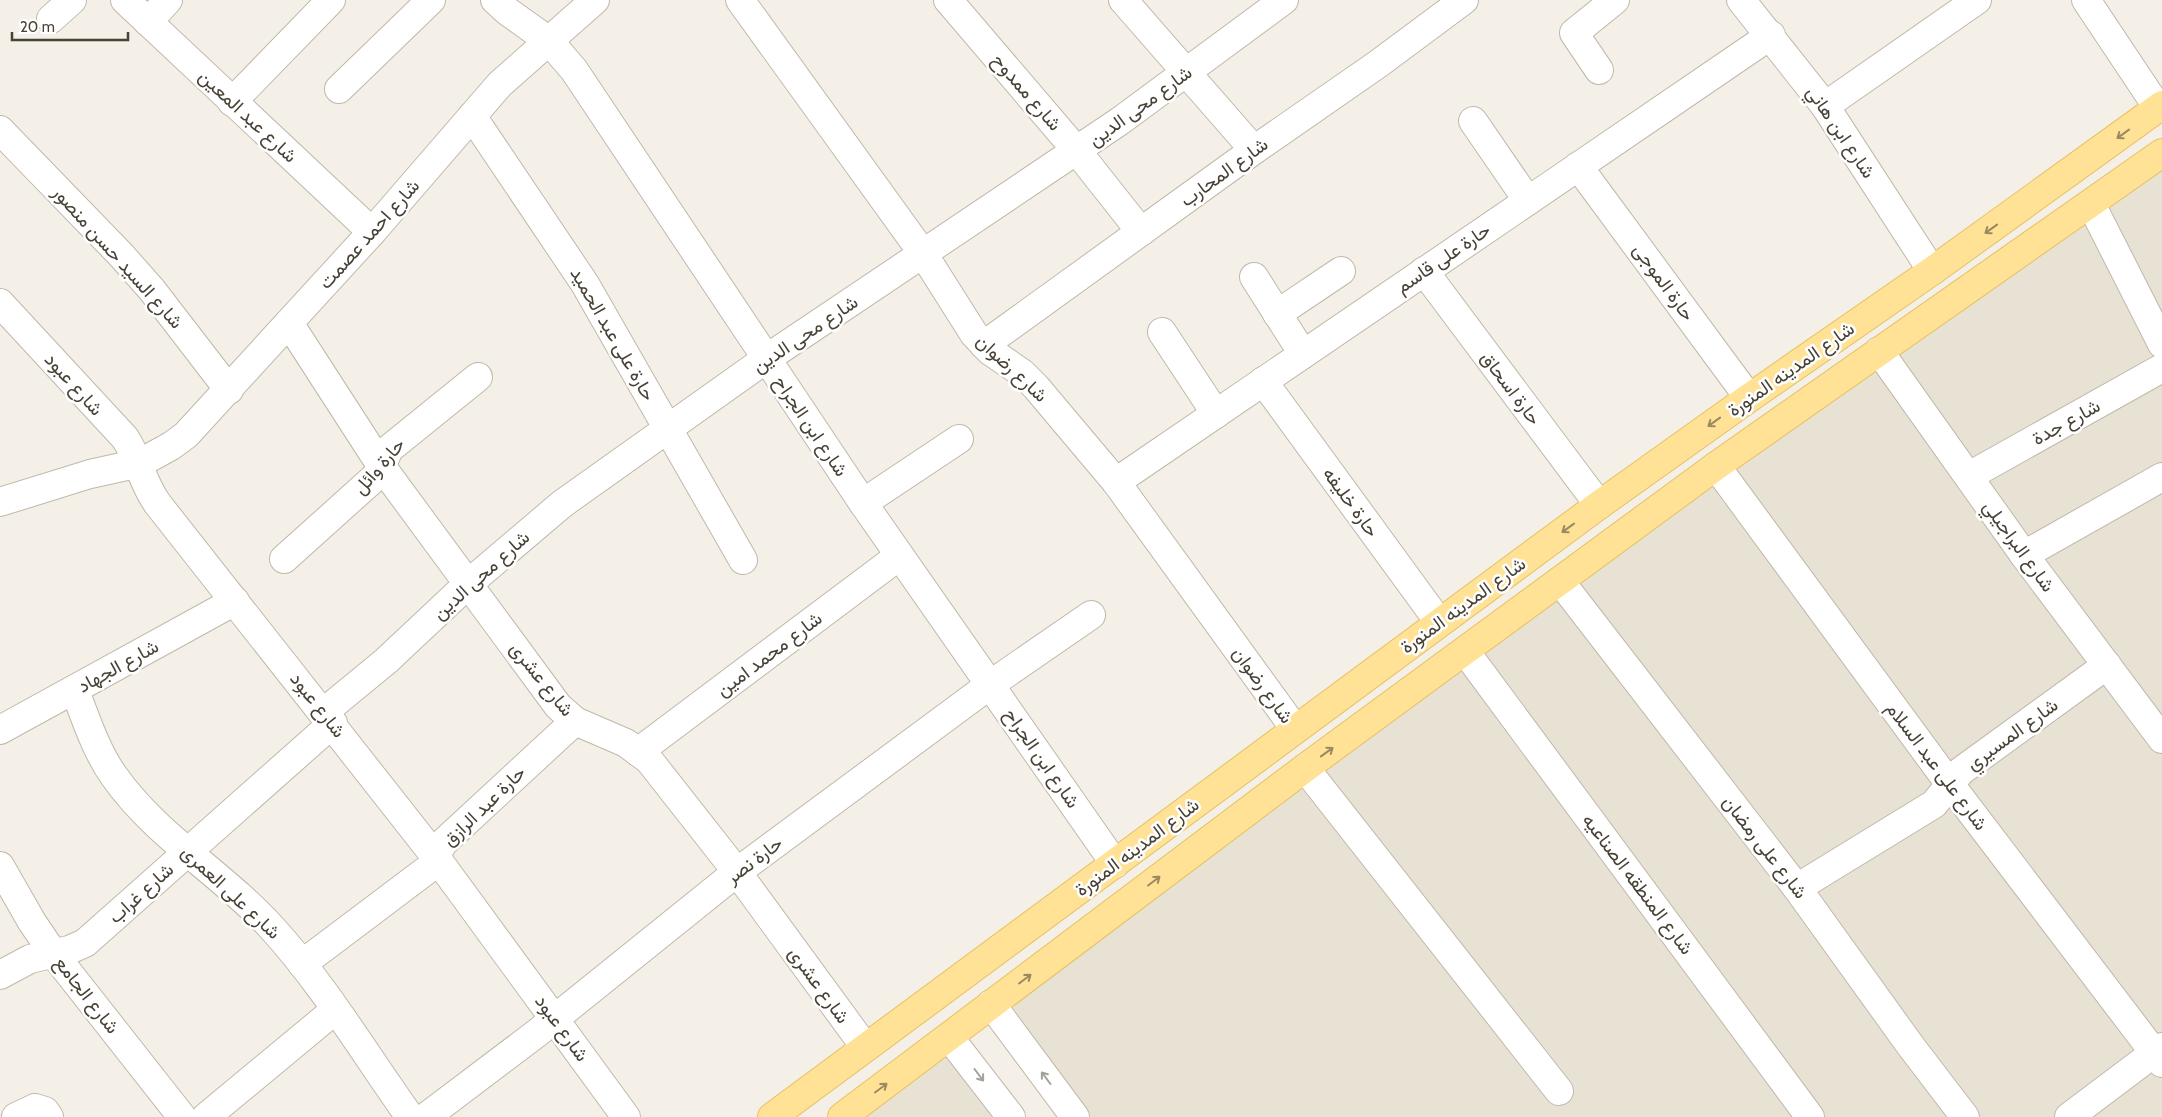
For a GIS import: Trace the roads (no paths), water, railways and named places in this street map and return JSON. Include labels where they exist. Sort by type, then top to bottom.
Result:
[{"type":"main road","name":"شارع المدينه المنورة","points":[[772,1117],[1599,505],[1932,271],[2160,107]]},
{"type":"main road","name":"شارع المدينه المنورة","points":[[842,1117],[1305,768],[1716,466],[2162,153]]},
{"type":"street","points":[[51,19],[72,0]]},
{"type":"street","name":"شارع عبد المعين","points":[[125,0],[372,232]]},
{"type":"street","points":[[148,22],[168,0]]},
{"type":"street","points":[[232,102],[331,0]]},
{"type":"street","points":[[339,89],[431,0]]},
{"type":"street","name":"شارع ابن الجراح","points":[[495,0],[520,21],[549,41],[574,70],[899,556],[991,684],[1115,864]]},
{"type":"street","name":"شارع احمد عصمت","points":[[0,502],[90,474],[140,463],[186,436],[372,232],[516,68],[595,0]]},
{"type":"street","name":"شارع رضوان","points":[[740,0],[924,255],[960,315],[984,345],[998,358],[1022,373],[1036,387],[1116,482],[1295,729]]},
{"type":"street","name":"شارع ممدوح","points":[[948,0],[1078,151],[1141,232]]},
{"type":"street","points":[[1123,0],[1254,150]]},
{"type":"street","name":"شارع محى الدين","points":[[328,718],[468,584],[548,515],[766,359],[1078,151],[1284,0]]},
{"type":"street","name":"شارع المحارب","points":[[984,345],[1254,150],[1378,64],[1464,0]]},
{"type":"street","points":[[1599,70],[1574,34],[1615,0]]},
{"type":"street","name":"شارع ابن هاني","points":[[1741,0],[1772,36],[1825,106],[1932,271]]},
{"type":"street","points":[[1825,106],[1977,0]]},
{"type":"street","points":[[2086,0],[2160,107]]},
{"type":"street","name":"حارة على قاسم","points":[[1116,482],[1578,166],[1772,36]]},
{"type":"street","name":"حارة على عبد الحميد","points":[[472,116],[585,284],[743,560]]},
{"type":"street","points":[[1472,121],[1528,201]]},
{"type":"street","name":"شارع السيد حسن منصور","points":[[1,132],[134,270],[229,390]]},
{"type":"street","name":"حارة الموجى","points":[[1578,166],[1749,398]]},
{"type":"street","points":[[2091,204],[2162,344]]},
{"type":"street","points":[[1277,314],[1341,271]]},
{"type":"street","name":"حارة اسحاق","points":[[1424,272],[1599,505]]},
{"type":"street","points":[[1254,277],[1303,354]]},
{"type":"street","name":"شارع عبود","points":[[0,303],[124,438],[140,463],[148,490],[438,860],[626,1117]]},
{"type":"street","name":"شارع عشرى","points":[[289,324],[382,467],[558,706],[575,721],[626,743],[649,760],[736,872],[865,1047]]},
{"type":"street","points":[[1162,332],[1216,414]]},
{"type":"street","name":"شارع البراجيلي","points":[[1879,351],[2024,555],[2162,739]]},
{"type":"street","name":"شارع جدة","points":[[1969,476],[2162,368]]},
{"type":"street","name":"حارة وائل","points":[[284,559],[373,479],[382,467],[389,449],[478,377]]},
{"type":"street","name":"حارة خليفه","points":[[1263,381],[1439,622]]},
{"type":"street","points":[[863,503],[959,438]]},
{"type":"street","name":"شارع على عبد السلام","points":[[1716,466],[1949,783],[2159,1054]]},
{"type":"street","points":[[2024,555],[2161,480]]},
{"type":"street","name":"شارع محمد امين","points":[[638,752],[899,556]]},
{"type":"street","name":"شارع على رمضان","points":[[1560,581],[1797,888],[1910,1045],[1965,1117]]},
{"type":"street","name":"شارع الجهاد","points":[[0,730],[75,691],[235,601]]},
{"type":"street","name":"حارة نصر","points":[[426,1117],[555,1018],[736,872],[991,684],[1091,615]]},
{"type":"street","name":"شارع المنطقه الصناعيه","points":[[1465,651],[1810,1117]]},
{"type":"street","name":"شارع المسيري","points":[[1797,888],[1934,804],[1941,797],[1949,783],[1961,771],[2107,665]]},
{"type":"street","name":"شارع على العمرى","points":[[75,691],[96,744],[114,776],[138,804],[188,852],[254,909],[302,964],[410,1117]]},
{"type":"street","name":"شارع غراب","points":[[0,975],[30,959],[53,952],[69,950],[85,943],[188,852],[328,718]]},
{"type":"street","name":"حارة عبد الرازق","points":[[302,964],[438,860],[439,850],[444,843],[575,721]]},
{"type":"street","points":[[1305,768],[1559,1091]]},
{"type":"street","name":"شارع الجامع","points":[[0,866],[32,922],[53,952],[182,1117]]},
{"type":"street","points":[[991,1004],[1075,1117]]},
{"type":"street","points":[[206,1117],[335,1010]]},
{"type":"street","points":[[949,1037],[1011,1117]]},
{"type":"street","points":[[2068,1117],[2159,1054]]},
{"type":"street","points":[[16,1117],[35,1108],[45,1111],[49,1117]]}]
